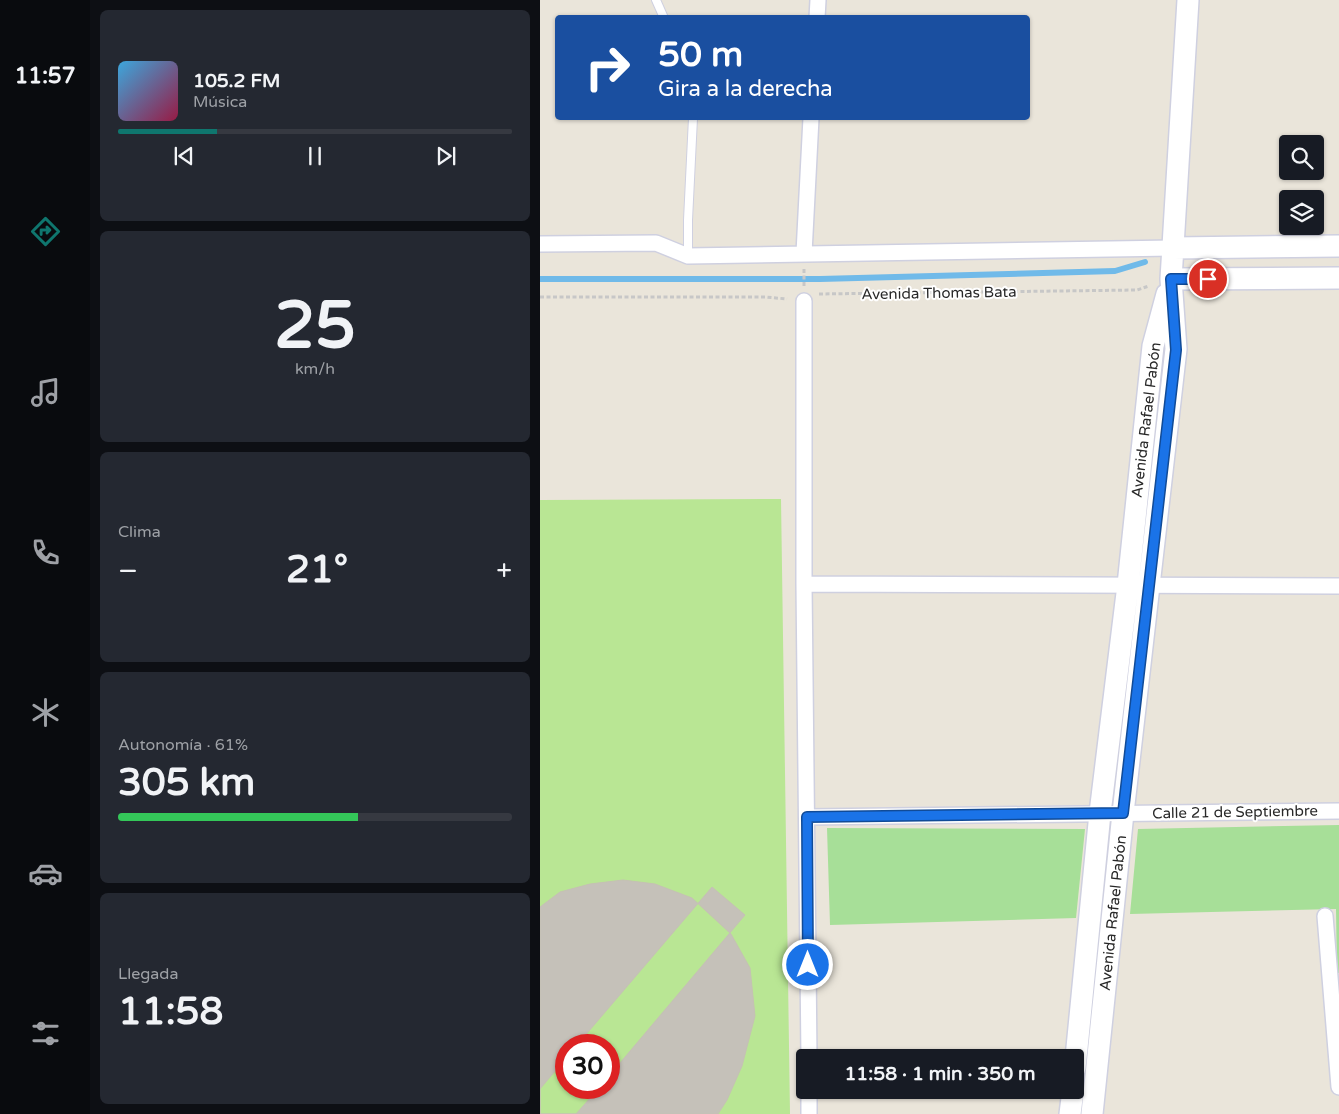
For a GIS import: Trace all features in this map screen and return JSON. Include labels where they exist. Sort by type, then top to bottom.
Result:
[{"type":"main road","points":[[1188,0],[1171,279],[1339,278]]},
{"type":"main road","points":[[1173,248],[1339,246]]},
{"type":"main road","name":"Avenida Rafael Pabón","points":[[1077,1049],[1100,813],[1128,585],[1153,346],[1171,279]]},
{"type":"main road","name":"Avenida Rafael Pabón","points":[[1092,1114],[1123,813],[1176,350],[1171,279]]},
{"type":"main road","points":[[1070,1114],[1072,1099]]},
{"type":"street","points":[[817,15],[818,0]]},
{"type":"street","points":[[804,253],[811,120]]},
{"type":"street","points":[[540,244],[656,243],[688,256],[1173,248]]},
{"type":"street","points":[[804,301],[804,584],[809,1049]]},
{"type":"street","points":[[804,584],[1339,586]]},
{"type":"street","name":"Calle 21 de Septiembre","points":[[807,817],[1339,811]]},
{"type":"street","points":[[1324,916],[1335,983],[1339,1087]]},
{"type":"street","points":[[809,1099],[809,1114]]},
{"type":"lane","points":[[656,0],[663,15]]},
{"type":"lane","points":[[688,256],[693,120]]},
{"type":"path","points":[[804,253],[804,301]]},
{"type":"path","name":"Avenida Thomas Bata","points":[[540,297],[766,297],[804,301],[818,294],[1137,290],[1171,279]]},
{"type":"green space","points":[[781,499],[790,1114],[540,1114],[540,500]]},
{"type":"green space","points":[[1339,825],[1339,973],[1337,973],[1336,909],[1130,914],[1138,829]]},
{"type":"green space","points":[[827,828],[1085,829],[1076,918],[830,925]]},
{"type":"building","points":[[623,880],[655,884],[692,898],[731,934],[750,968],[755,1016],[742,1066],[727,1100],[718,1114],[540,1114],[540,907],[560,892],[590,884]]},
{"type":"building","points":[[712,887],[745,915],[620,1063],[620,1034],[586,1034]]},
{"type":"building","points":[[555,1071],[555,1099],[589,1099],[576,1114],[540,1114],[540,1089]]},
{"type":"waterway","points":[[540,279],[820,279],[1115,271],[1145,262]]},
{"type":"route","points":[[808,965],[807,817],[1123,813],[1176,350],[1171,279],[1208,279]]}]
